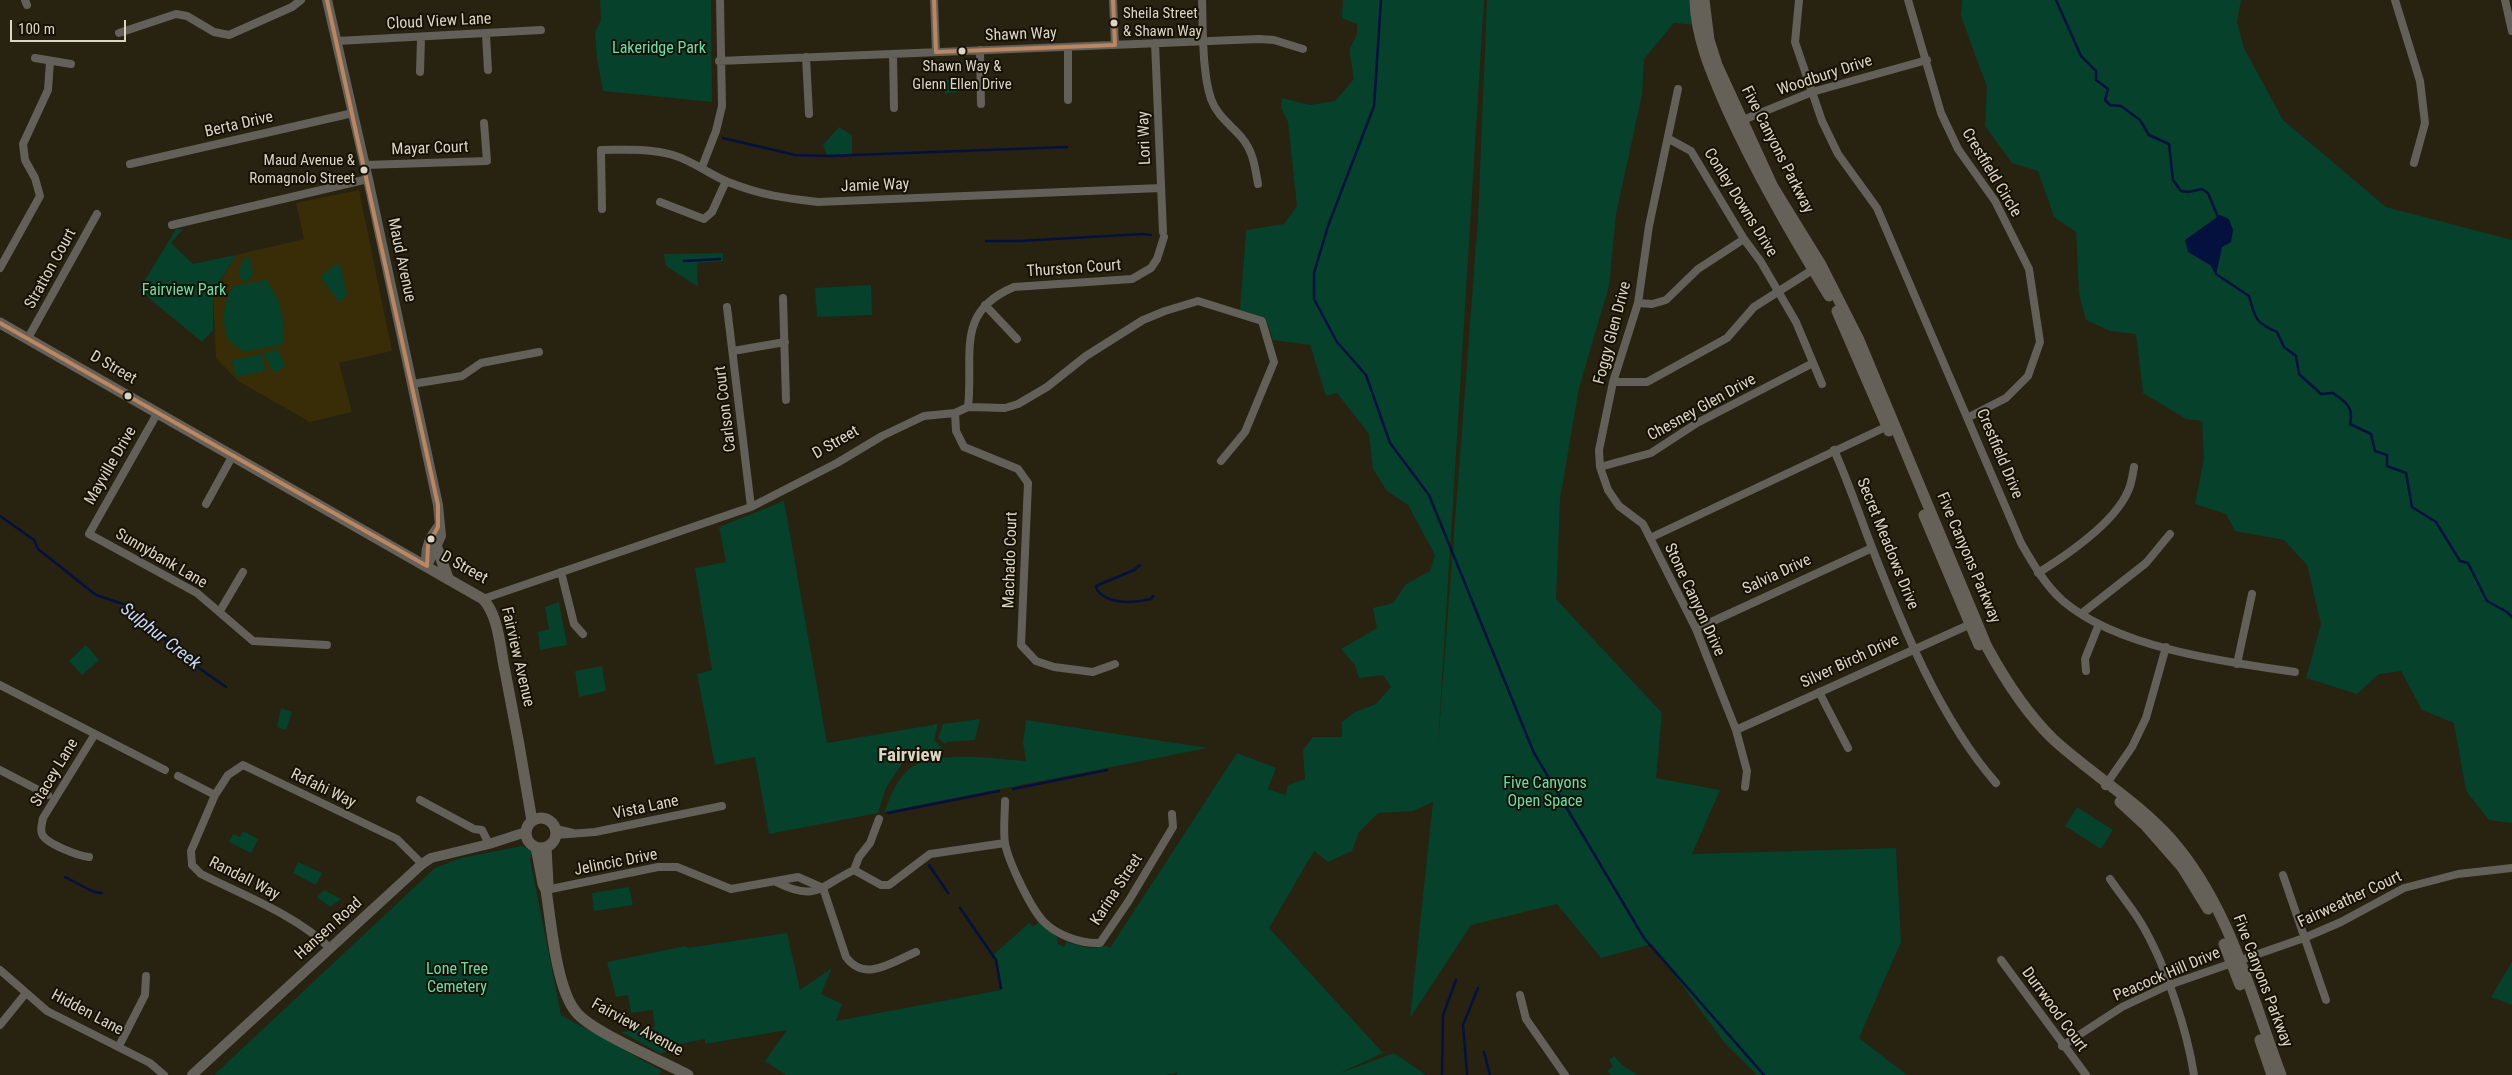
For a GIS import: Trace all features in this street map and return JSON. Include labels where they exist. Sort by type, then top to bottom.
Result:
[{"type":"main road","name":"Five Canyons Parkway","points":[[1695,0],[1704,53],[1738,122]]},
{"type":"main road","name":"Five Canyons Parkway","points":[[1704,0],[1709,40],[1717,65],[1768,195],[1817,267],[1890,425],[1992,668],[2023,716],[2044,738],[2154,822],[2187,860],[2219,914],[2281,1075]]},
{"type":"main road","name":"D Street","points":[[0,322],[483,599]]},
{"type":"main road","points":[[437,548],[448,578]]},
{"type":"main road","name":"Fairview Avenue","points":[[483,599],[490,606],[497,634],[528,784],[533,791],[536,819]]},
{"type":"main road","points":[[536,819],[550,820],[556,832],[553,843],[541,847],[527,835],[536,819]]},
{"type":"main road","name":"Fairview Avenue","points":[[541,847],[542,884],[546,890],[561,976],[576,1012],[604,1032],[688,1075]]},
{"type":"main road","name":"Five Canyons Parkway","points":[[2236,961],[2272,1075]]},
{"type":"street","points":[[119,33],[176,14],[187,16],[214,32],[229,35],[292,8],[301,0]]},
{"type":"street","name":"Maud Avenue","points":[[328,0],[366,166],[438,504],[438,527],[441,536],[427,566]]},
{"type":"street","points":[[702,167],[716,131],[722,106],[720,0]]},
{"type":"street","points":[[934,0],[936,52]]},
{"type":"street","points":[[1113,0],[1115,45]]},
{"type":"street","points":[[1202,0],[1204,42],[1211,99],[1218,114],[1241,137],[1250,150],[1258,184]]},
{"type":"street","points":[[1799,0],[1795,42],[1812,92]]},
{"type":"street","name":"Crestfield Circle","points":[[1908,0],[1941,113],[1958,149],[1995,200],[2029,269],[2040,342],[2028,376],[2006,398],[1969,417]]},
{"type":"street","points":[[2395,0],[2421,90],[2425,124],[2414,163]]},
{"type":"street","points":[[2505,0],[2512,31]]},
{"type":"street","name":"Cloud View Lane","points":[[337,41],[421,38],[541,30]]},
{"type":"street","points":[[486,34],[488,70]]},
{"type":"street","points":[[420,72],[421,38]]},
{"type":"street","name":"Shawn Way","points":[[720,61],[1259,39],[1274,40],[1303,49]]},
{"type":"street","name":"Lori Way","points":[[1155,44],[1164,235]]},
{"type":"street","points":[[1068,47],[1068,100]]},
{"type":"street","points":[[980,50],[981,104]]},
{"type":"street","points":[[893,54],[894,108]]},
{"type":"street","points":[[806,57],[809,114]]},
{"type":"street","points":[[35,58],[71,64]]},
{"type":"street","name":"Woodbury Drive","points":[[1738,122],[1812,92],[1927,60]]},
{"type":"street","points":[[0,268],[40,196],[36,178],[25,160],[23,144],[48,90],[50,61]]},
{"type":"street","name":"Foggy Glen Drive","points":[[1650,538],[1643,524],[1619,506],[1608,490],[1600,467],[1599,450],[1613,382],[1638,303],[1649,226],[1669,140],[1678,89]]},
{"type":"street","name":"Crestfield Drive","points":[[1812,92],[1822,121],[1838,154],[1877,208],[1969,417],[2021,543],[2038,573],[2062,600],[2080,614],[2099,624],[2166,648],[2237,664],[2295,672]]},
{"type":"street","name":"Berta Drive","points":[[130,164],[353,113]]},
{"type":"street","name":"Mayar Court","points":[[366,166],[487,161],[484,123]]},
{"type":"street","name":"Conley Downs Drive","points":[[1669,140],[1690,151],[1778,291],[1796,322],[1822,384]]},
{"type":"street","name":"Jamie Way","points":[[602,210],[601,150],[648,150],[673,155],[702,167],[726,181],[767,196],[818,202],[1161,188]]},
{"type":"street","points":[[172,225],[368,179]]},
{"type":"street","points":[[660,202],[704,219],[712,212],[726,181]]},
{"type":"street","name":"Stratton Court","points":[[28,338],[97,214]]},
{"type":"street","name":"Thurston Court","points":[[968,407],[969,337],[973,324],[985,305],[998,294],[1014,287],[1132,278],[1151,268],[1157,260],[1164,235]]},
{"type":"street","points":[[1638,303],[1652,304],[1666,300],[1698,269],[1744,239]]},
{"type":"street","points":[[1613,382],[1647,382],[1728,338],[1754,307],[1817,267]]},
{"type":"street","points":[[783,298],[786,400]]},
{"type":"street","points":[[968,407],[1005,408],[1028,400],[1086,356],[1143,320],[1165,310],[1198,301],[1262,321],[1274,362],[1245,432],[1221,461]]},
{"type":"street","points":[[985,305],[1017,339]]},
{"type":"street","name":"Carlson Court","points":[[727,307],[751,507]]},
{"type":"street","points":[[733,351],[785,342]]},
{"type":"street","points":[[412,384],[462,376],[481,363],[539,352]]},
{"type":"street","name":"Chesney Glen Drive","points":[[1600,467],[1650,453],[1697,423],[1813,362]]},
{"type":"street","name":"D Street","points":[[483,599],[751,507],[837,463],[882,436],[924,416],[955,413],[968,407]]},
{"type":"street","name":"Mayville Drive","points":[[89,534],[158,412]]},
{"type":"street","name":"Machado Court","points":[[955,413],[956,431],[964,447],[1018,469],[1028,483],[1021,645],[1036,661],[1054,667],[1093,672],[1115,664]]},
{"type":"street","name":"Stone Canyon Drive","points":[[1745,786],[1747,771],[1736,730],[1696,629],[1650,538],[1890,425]]},
{"type":"street","name":"Secret Meadows Drive","points":[[1834,450],[1872,548],[1915,648],[1952,724],[1974,758],[1996,783]]},
{"type":"street","points":[[206,504],[233,455]]},
{"type":"street","points":[[2038,573],[2102,525],[2120,506],[2130,487],[2134,467]]},
{"type":"street","name":"Maud Avenue","points":[[427,566],[424,554],[432,534],[438,527]]},
{"type":"street","name":"Sunnybank Lane","points":[[89,534],[197,593],[253,640],[327,645]]},
{"type":"street","points":[[2080,614],[2146,563],[2170,534]]},
{"type":"street","name":"Salvia Drive","points":[[1696,629],[1828,566],[1872,548]]},
{"type":"street","points":[[220,612],[243,572]]},
{"type":"street","points":[[561,572],[574,624],[583,634]]},
{"type":"street","points":[[2237,664],[2252,594]]},
{"type":"street","name":"Silver Birch Drive","points":[[1736,730],[1973,623]]},
{"type":"street","points":[[2086,671],[2085,659],[2099,624]]},
{"type":"street","points":[[2106,784],[2132,747],[2146,718],[2166,648]]},
{"type":"street","points":[[0,685],[165,770]]},
{"type":"street","points":[[1820,692],[1848,748]]},
{"type":"street","name":"Stacey Lane","points":[[89,857],[81,856],[50,842],[42,836],[41,828],[43,818],[95,734]]},
{"type":"street","name":"Rafahi Way","points":[[215,795],[228,775],[242,765],[397,840],[422,864]]},
{"type":"street","points":[[0,770],[48,795]]},
{"type":"street","points":[[178,776],[215,795]]},
{"type":"street","name":"Randall Way","points":[[215,795],[191,851],[192,865],[201,874],[292,919],[312,931],[330,948]]},
{"type":"street","points":[[420,800],[474,829],[482,830],[490,844]]},
{"type":"street","name":"Karina Street","points":[[1005,801],[1005,842],[1012,866],[1043,922],[1061,934],[1089,943],[1100,942],[1128,902],[1173,827],[1172,814]]},
{"type":"street","name":"Vista Lane","points":[[556,832],[595,832],[722,806]]},
{"type":"street","points":[[776,882],[795,892],[805,893],[823,888],[854,870],[858,857],[870,843],[879,819]]},
{"type":"street","name":"Hansen Road","points":[[192,1075],[422,864],[431,858],[505,840],[510,836],[527,835]]},
{"type":"street","points":[[854,870],[881,884],[889,885],[930,854],[1005,842]]},
{"type":"street","name":"Jelincic Drive","points":[[546,890],[658,867],[677,867],[731,889],[798,877],[823,888]]},
{"type":"street","name":"Fairweather Court","points":[[2236,961],[2304,938],[2341,922],[2404,888],[2458,874],[2512,868]]},
{"type":"street","points":[[2283,874],[2326,1000]]},
{"type":"street","points":[[2110,879],[2142,924],[2170,985],[2181,1019],[2194,1075]]},
{"type":"street","points":[[805,893],[808,880]]},
{"type":"street","points":[[823,888],[846,957],[852,965],[862,970],[874,970],[916,952]]},
{"type":"street","name":"Durrwood Court","points":[[2000,960],[2062,1046],[2086,1075]]},
{"type":"street","name":"Peacock Hill Drive","points":[[2062,1046],[2122,1007],[2170,985],[2236,961]]},
{"type":"street","name":"Hidden Lane","points":[[0,970],[47,1011],[150,1062],[164,1075]]},
{"type":"street","points":[[119,1046],[145,995],[146,976]]},
{"type":"street","points":[[0,1025],[26,993]]},
{"type":"street","points":[[1520,995],[1526,1019],[1565,1075]]},
{"type":"shaded area","points":[[359,190],[392,351],[339,363],[352,412],[310,422],[238,381],[216,358],[213,294],[236,255],[304,239],[296,203]]},
{"type":"shaded area","points":[[2220,215],[2229,219],[2233,230],[2231,242],[2222,247],[2216,275],[2210,265],[2188,252],[2185,240]]},
{"type":"green space","name":"Lakeridge Park","points":[[600,0],[711,0],[712,102],[603,91],[597,60],[595,31],[601,20]]},
{"type":"green space","name":"Five Canyons Open Space","points":[[1343,0],[1484,0],[1438,744],[1478,219],[1487,0],[1696,0],[1698,25],[1674,23],[1644,59],[1642,95],[1616,214],[1609,286],[1579,388],[1560,499],[1556,599],[1662,713],[1656,778],[1720,790],[1692,854],[1896,848],[1901,942],[1859,1038],[1907,1075],[1757,1075],[1723,1041],[1652,944],[1601,958],[1557,904],[1471,925],[1410,1018],[1433,802],[1413,811],[1378,813],[1359,832],[1352,851],[1328,862],[1314,851],[1269,928],[1383,1053],[1338,1074],[1394,1053],[1426,1075],[1176,1075],[1178,1072],[1167,1075],[786,1075],[765,1061],[787,1030],[705,1044],[705,1039],[680,1044],[661,1054],[621,1032],[655,1027],[653,1010],[631,1013],[628,995],[616,997],[607,962],[686,946],[687,948],[787,933],[800,990],[832,968],[821,994],[842,1004],[836,1021],[1001,990],[996,960],[992,956],[1029,923],[1033,927],[1039,922],[1058,938],[1057,943],[1064,947],[1066,942],[1090,948],[1107,946],[1110,948],[1237,753],[1276,768],[1268,789],[1285,795],[1285,797],[1288,785],[1305,779],[1303,750],[1313,737],[1342,737],[1342,722],[1355,712],[1376,704],[1391,687],[1383,675],[1359,678],[1355,665],[1341,649],[1377,628],[1373,608],[1393,603],[1406,584],[1430,571],[1435,555],[1408,505],[1387,491],[1373,469],[1369,434],[1337,393],[1326,396],[1310,345],[1273,340],[1266,319],[1240,311],[1246,230],[1284,224],[1297,206],[1288,122],[1281,108],[1282,98],[1310,105],[1335,101],[1354,79],[1349,50],[1357,34],[1357,24],[1342,18]]},
{"type":"green space","points":[[1962,0],[2241,0],[2237,22],[2244,48],[2283,120],[2386,207],[2512,240],[2512,823],[2489,820],[2466,791],[2454,723],[2422,710],[2401,671],[2379,674],[2357,694],[2306,678],[2321,624],[2307,565],[2284,540],[2235,531],[2226,514],[2195,504],[2204,459],[2202,421],[2186,419],[2143,393],[2136,334],[2110,331],[2086,320],[2079,294],[2076,232],[2054,217],[2038,171],[2012,163],[1985,126],[1987,87],[1961,16]]},
{"type":"green space","points":[[962,79],[963,91],[945,94],[944,80]]},
{"type":"green space","points":[[839,127],[852,135],[852,155],[827,155],[823,145]]},
{"type":"green space","name":"Fairview Park","points":[[176,229],[183,229],[171,243],[193,264],[236,255],[213,293],[213,330],[202,342],[139,290]]},
{"type":"green space","points":[[723,253],[723,261],[697,263],[698,287],[666,266],[664,254]]},
{"type":"green space","points":[[249,256],[253,274],[247,281],[243,281],[239,277],[240,268],[244,259]]},
{"type":"green space","points":[[337,263],[341,268],[347,295],[339,302],[320,277]]},
{"type":"green space","points":[[266,280],[276,296],[281,310],[284,344],[244,352],[228,340],[224,319],[225,306],[233,286]]},
{"type":"green space","points":[[871,285],[872,315],[817,317],[815,288]]},
{"type":"green space","points":[[276,348],[286,366],[274,373],[264,354]]},
{"type":"green space","points":[[262,354],[265,371],[236,377],[232,360]]},
{"type":"green space","points":[[784,501],[827,743],[938,724],[934,740],[945,751],[903,762],[886,788],[878,813],[769,834],[755,757],[715,765],[697,674],[712,670],[695,568],[726,562],[719,527]]},
{"type":"green space","points":[[559,602],[567,645],[540,650],[538,632],[549,629],[545,607]]},
{"type":"green space","points":[[86,645],[99,660],[82,675],[69,661]]},
{"type":"green space","points":[[602,666],[606,691],[579,697],[575,671]]},
{"type":"green space","points":[[281,708],[292,712],[286,730],[277,727]]},
{"type":"green space","points":[[980,719],[975,740],[947,742],[945,744],[938,738],[943,724]]},
{"type":"green space","points":[[1026,720],[1208,748],[884,812],[893,791],[906,772],[916,765],[929,760],[945,757],[980,757],[1026,761],[1023,742]]},
{"type":"green space","points":[[2077,807],[2113,830],[2101,849],[2065,826]]},
{"type":"green space","points":[[243,831],[258,839],[251,853],[229,842],[233,834],[240,837]]},
{"type":"green space","name":"Lone Tree Cemetery","points":[[522,846],[532,851],[530,860],[561,1015],[662,1071],[658,1075],[214,1075],[435,868],[461,858]]},
{"type":"green space","points":[[298,862],[322,873],[316,885],[293,873]]},
{"type":"green space","points":[[629,887],[633,905],[594,911],[592,893]]},
{"type":"green space","points":[[324,890],[341,899],[330,907],[317,897]]},
{"type":"green space","points":[[2512,962],[2512,1005],[2491,997]]},
{"type":"green space","points":[[1614,1056],[1622,1065],[1638,1075],[1611,1075],[1607,1071],[1613,1066],[1609,1060]]},
{"type":"waterway","points":[[1381,0],[1374,106],[1328,226],[1314,273],[1314,299],[1337,342],[1366,375],[1390,443],[1429,495],[1534,753],[1644,938],[1764,1075]]},
{"type":"waterway","points":[[2056,0],[2081,56],[2096,71],[2096,80],[2108,89],[2105,100],[2110,105],[2121,106],[2140,120],[2149,135],[2169,144],[2173,180],[2181,191],[2188,192],[2202,189],[2208,193],[2218,217],[2217,220]]},
{"type":"waterway","points":[[723,138],[795,155],[828,156],[1067,147]]},
{"type":"waterway","points":[[986,241],[1151,235]]},
{"type":"waterway","points":[[684,261],[720,259]]},
{"type":"waterway","points":[[2216,274],[2249,296],[2255,315],[2260,323],[2277,332],[2284,347],[2296,356],[2299,374],[2321,394],[2333,393],[2345,402],[2351,413],[2350,424],[2371,434],[2375,451],[2387,455],[2387,466],[2406,473],[2412,507],[2436,522],[2460,561],[2468,563],[2487,601],[2507,612],[2512,617]]},
{"type":"waterway","name":"Sulphur Creek","points":[[0,516],[34,540],[38,549],[96,595],[126,605],[193,664],[226,687]]},
{"type":"waterway","points":[[1140,565],[1134,570],[1096,586],[1097,590],[1108,598],[1122,602],[1151,599],[1153,596]]},
{"type":"waterway","points":[[1013,789],[1107,770]]},
{"type":"waterway","points":[[888,813],[999,791]]},
{"type":"waterway","points":[[929,865],[948,893]]},
{"type":"waterway","points":[[65,877],[94,892],[102,893]]},
{"type":"waterway","points":[[960,908],[996,960],[1001,988]]},
{"type":"waterway","points":[[1442,1075],[1443,1015],[1456,980]]},
{"type":"waterway","points":[[1467,1074],[1463,1025],[1478,988]]},
{"type":"waterway","points":[[1484,1052],[1490,1075]]},
{"type":"transit line","points":[[327,0],[438,505],[438,527],[428,545],[427,566]]},
{"type":"transit line","points":[[934,0],[936,52],[1115,45],[1113,0]]},
{"type":"transit line","points":[[0,323],[427,566]]},
{"type":"place","name":"Sheila Street & Shawn Way","points":[[1114,23]]},
{"type":"place","name":"Shawn Way & Glenn Ellen Drive","points":[[962,51]]},
{"type":"place","name":"Maud Avenue & Romagnolo Street","points":[[364,170]]},
{"type":"district","name":"Fairview","points":[[910,756]]}]
